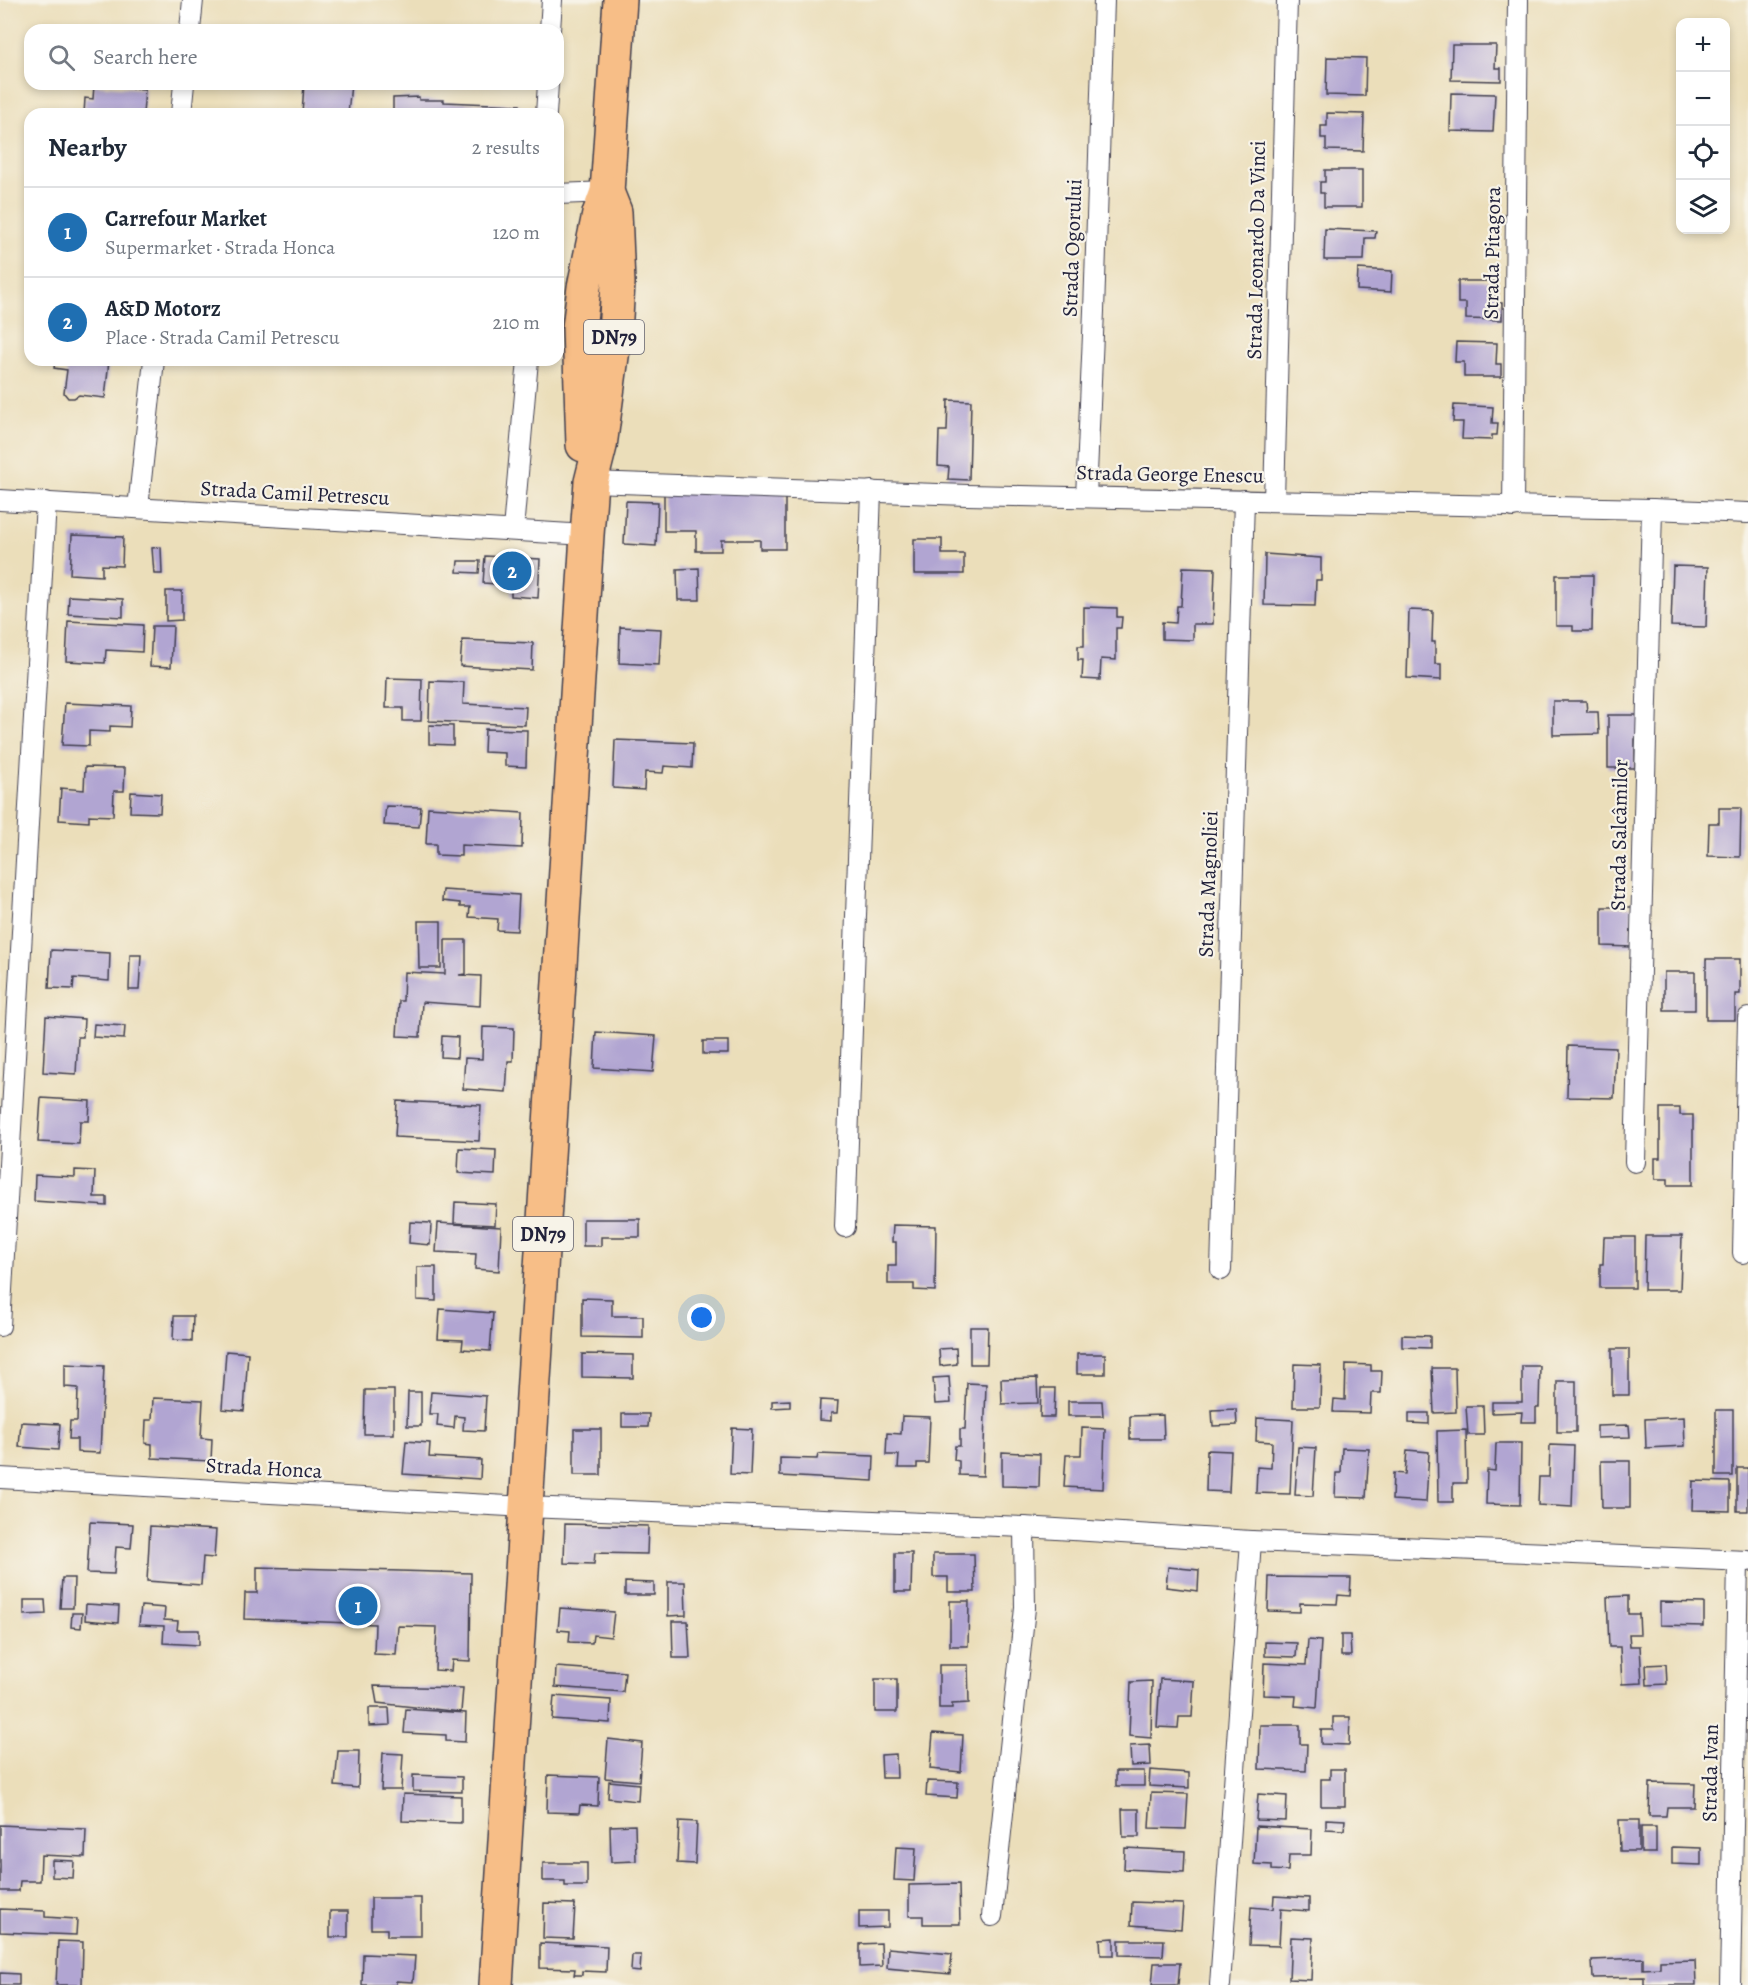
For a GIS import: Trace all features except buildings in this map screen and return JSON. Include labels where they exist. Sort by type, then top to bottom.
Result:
[{"type":"highway","name":"DN79","points":[[496,1985],[587,535],[591,482],[600,446],[615,334],[618,283],[615,212],[607,192],[620,0]]},
{"type":"street","points":[[191,24],[194,0]]},
{"type":"street","points":[[550,24],[552,0]]},
{"type":"street","name":"Strada Ogorului","points":[[1086,497],[1095,299],[1104,0]]},
{"type":"street","name":"Strada Leonardo Da Vinci","points":[[1274,500],[1287,0]]},
{"type":"street","name":"Strada Pitagora","points":[[1513,507],[1518,0]]},
{"type":"street","points":[[182,108],[183,90]]},
{"type":"street","points":[[546,108],[548,90]]},
{"type":"street","points":[[564,194],[607,192]]},
{"type":"street","points":[[138,508],[153,366]]},
{"type":"street","points":[[513,530],[527,366]]},
{"type":"street","name":"Strada George Enescu","points":[[591,482],[1086,497],[1652,508],[1748,513]]},
{"type":"street","points":[[845,1227],[871,491]]},
{"type":"street","name":"Strada Camil Petrescu","points":[[0,500],[587,535]]},
{"type":"street","name":"Strada Magnoliei","points":[[1221,1270],[1244,500]]},
{"type":"street","points":[[0,1326],[46,502]]},
{"type":"street","name":"Strada Salcâmilor","points":[[1635,1162],[1652,508]]},
{"type":"street","points":[[1743,1253],[1748,1018]]},
{"type":"street","name":"Strada Honca","points":[[0,1478],[526,1506],[1024,1527],[1251,1541],[1743,1561]]},
{"type":"street","points":[[992,1916],[1025,1608],[1024,1527]]},
{"type":"street","points":[[1220,1985],[1251,1541]]},
{"type":"street","name":"Strada Ivan","points":[[1730,1985],[1743,1561]]},
{"type":"place","name":"A&D Motorz","points":[[512,571]]},
{"type":"place","name":"Carrefour Market","points":[[358,1606]]}]
